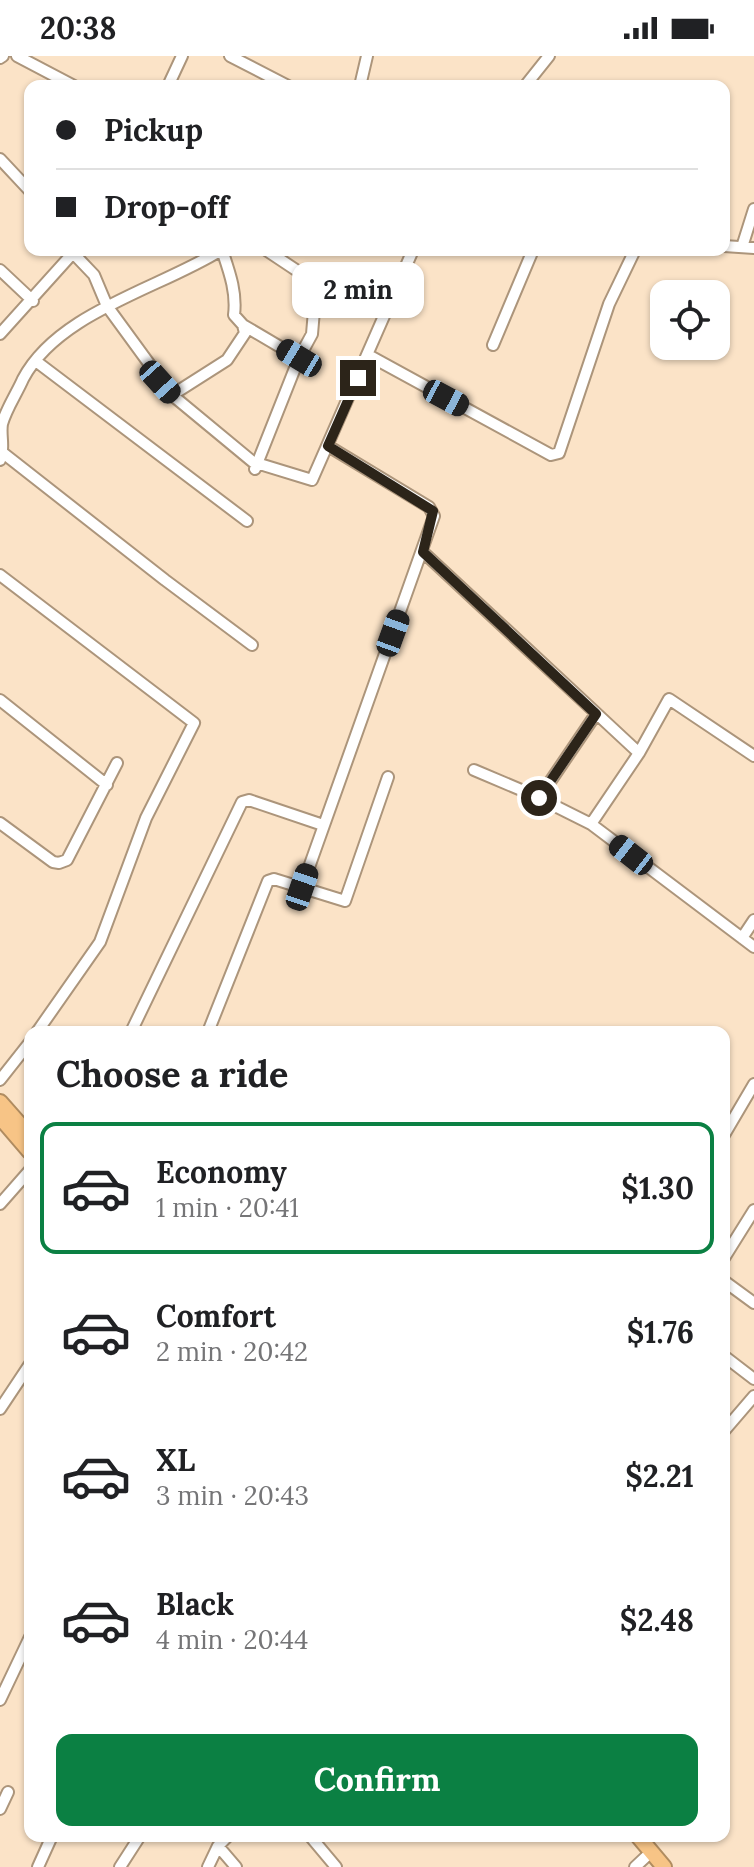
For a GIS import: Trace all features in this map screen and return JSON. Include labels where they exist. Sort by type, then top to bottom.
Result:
[{"type":"highway","points":[[0,1102],[24,1129]]},
{"type":"highway","points":[[0,1117],[24,1145]]},
{"type":"highway","points":[[643,1842],[664,1867]]},
{"type":"street","points":[[17,56],[63,80]]},
{"type":"street","points":[[171,80],[182,56]]},
{"type":"street","points":[[230,56],[275,80]]},
{"type":"street","points":[[361,80],[367,56]]},
{"type":"street","points":[[530,80],[549,56]]},
{"type":"street","points":[[0,159],[24,185]]},
{"type":"street","points":[[748,248],[754,209]]},
{"type":"street","points":[[0,334],[33,301],[67,256]]},
{"type":"street","points":[[76,256],[94,275],[107,306],[172,395],[257,466],[312,480],[410,256]]},
{"type":"street","points":[[210,256],[107,306],[53,343],[25,375],[2,425],[2,456],[252,645]]},
{"type":"street","points":[[224,256],[233,285],[234,315],[243,325],[299,358]]},
{"type":"street","points":[[257,466],[299,358],[312,334],[315,299],[308,278],[275,256]]},
{"type":"street","points":[[493,345],[530,256]]},
{"type":"street","points":[[368,355],[551,455],[559,453],[609,304],[632,256]]},
{"type":"street","points":[[0,270],[33,301]]},
{"type":"street","points":[[172,395],[227,360],[245,333],[243,325]]},
{"type":"street","points":[[37,362],[247,521]]},
{"type":"street","points":[[302,887],[423,552],[433,511],[328,446]]},
{"type":"street","points":[[423,552],[639,753]]},
{"type":"street","points":[[0,575],[194,723],[146,818],[100,942],[41,1026]]},
{"type":"street","points":[[591,824],[639,753],[669,699],[754,756]]},
{"type":"street","points":[[3,707],[107,785]]},
{"type":"street","points":[[539,798],[596,714]]},
{"type":"street","points":[[0,823],[53,862],[67,860],[117,763]]},
{"type":"street","points":[[474,770],[591,824],[754,947]]},
{"type":"street","points":[[210,1026],[268,881],[274,879],[345,901],[388,777]]},
{"type":"street","points":[[134,1026],[242,802],[249,800],[323,825]]},
{"type":"street","points":[[742,938],[754,920]]},
{"type":"street","points":[[0,1080],[24,1050]]},
{"type":"street","points":[[730,1125],[754,1084]]},
{"type":"street","points":[[0,1204],[24,1177]]},
{"type":"street","points":[[730,1249],[753,1213]]},
{"type":"street","points":[[730,1285],[754,1303]]},
{"type":"street","points":[[730,1361],[754,1379]]},
{"type":"street","points":[[0,1409],[24,1373]]},
{"type":"street","points":[[730,1424],[754,1396]]},
{"type":"street","points":[[0,1700],[24,1650]]},
{"type":"street","points":[[0,1809],[8,1792]]},
{"type":"street","points":[[38,1867],[49,1842]]},
{"type":"street","points":[[120,1867],[136,1842]]},
{"type":"street","points":[[208,1867],[222,1842]]},
{"type":"street","points":[[315,1842],[336,1867]]},
{"type":"street","points":[[218,1846],[236,1867]]},
{"type":"street","points":[[635,1867],[651,1852]]},
{"type":"route","points":[[358,378],[328,446],[433,511],[423,552],[596,714],[539,798]]}]
